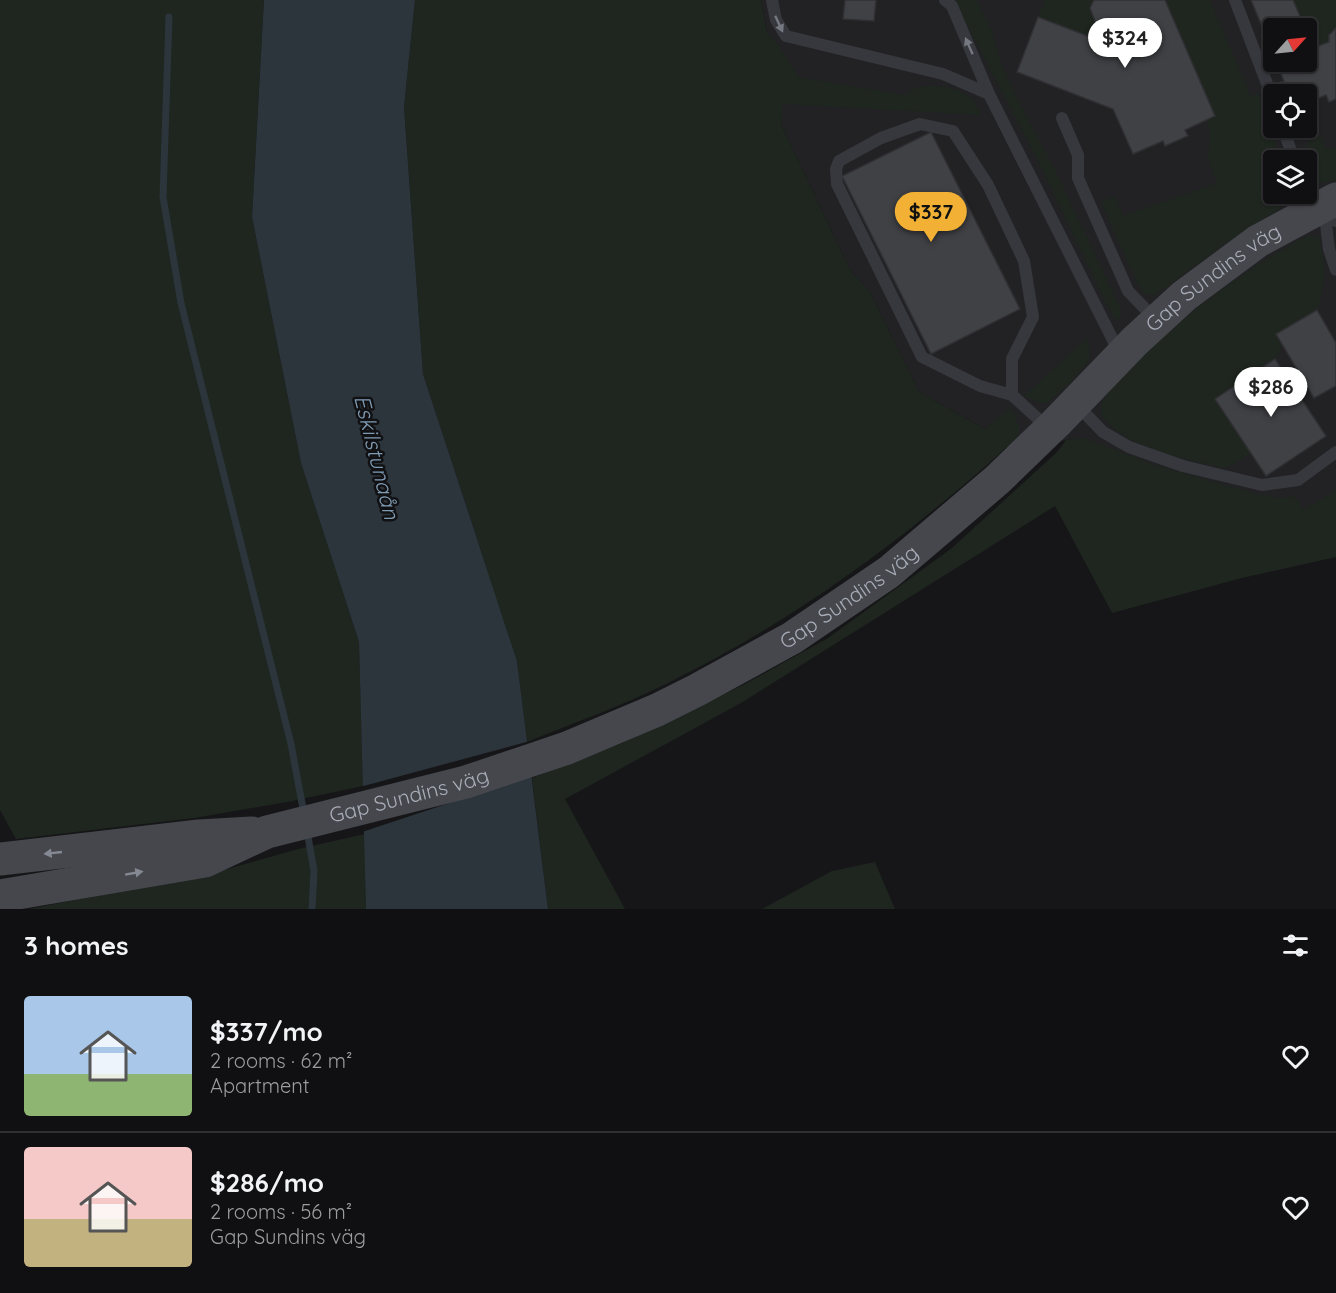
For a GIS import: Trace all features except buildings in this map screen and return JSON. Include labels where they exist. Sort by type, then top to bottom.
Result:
[{"type":"street","name":"Gap Sundins väg","points":[[0,859],[279,829],[466,782],[567,748],[657,710],[761,657],[824,617],[921,547],[1050,430],[1156,320],[1184,296],[1258,242],[1326,203]]},
{"type":"street","name":"Gap Sundins väg","points":[[0,896],[205,861],[279,829]]},
{"type":"lane","points":[[772,0],[776,20],[786,36],[943,74],[989,94]]},
{"type":"lane","points":[[945,0],[952,6],[989,94],[1121,355]]},
{"type":"lane","points":[[1235,0],[1267,84]]},
{"type":"lane","points":[[1062,118],[1078,155],[1078,178],[1128,291],[1156,320]]},
{"type":"lane","points":[[1012,395],[1012,359],[1033,317],[1024,261],[988,185],[953,131],[920,124],[881,138],[839,161],[836,170],[837,184],[922,357],[980,386],[1012,395],[1050,430]]},
{"type":"lane","points":[[1326,203],[1329,249],[1336,270]]},
{"type":"lane","points":[[1075,402],[1103,432],[1129,447],[1184,466],[1262,485],[1298,480],[1336,452]]},
{"type":"shaded area","points":[[0,0],[264,0],[252,217],[301,463],[359,642],[363,786],[194,818],[16,839],[0,810]]},
{"type":"shaded area","points":[[415,0],[761,0],[767,32],[780,47],[798,77],[905,95],[920,87],[947,87],[973,100],[981,115],[783,104],[781,124],[850,270],[869,290],[919,392],[985,429],[1011,407],[1019,426],[1019,435],[974,477],[895,540],[833,586],[768,628],[649,692],[527,742],[517,661],[423,374],[404,107]]},
{"type":"shaded area","points":[[761,0],[1336,0],[1336,557],[1084,438],[1007,447],[985,429],[919,392],[869,290],[850,270],[781,124],[782,105]]},
{"type":"shaded area","points":[[954,0],[977,0],[992,31],[999,58],[1018,100],[1058,176],[1120,307],[1120,320],[1115,318],[1106,303],[1038,161]]},
{"type":"shaded area","points":[[1045,0],[1094,0],[1090,8],[1103,42],[1038,17]]},
{"type":"shaded area","points":[[1165,0],[1210,0],[1251,96],[1258,93],[1263,108],[1263,138],[1273,138],[1278,150],[1263,150],[1263,204],[1286,204],[1225,244],[1155,295],[1144,294],[1101,202],[1112,197],[1117,200],[1123,216],[1217,183],[1207,154],[1210,137],[1207,120],[1215,116]]},
{"type":"shaded area","points":[[1293,0],[1336,0],[1336,28],[1329,35],[1329,42],[1317,46],[1317,18],[1301,18]]},
{"type":"shaded area","points":[[1321,136],[1327,150],[1336,147],[1336,180],[1318,183],[1317,150],[1305,150],[1306,144]]},
{"type":"shaded area","points":[[1308,235],[1319,238],[1323,258],[1324,283],[1317,310],[1276,334],[1283,346],[1275,359],[1215,399],[1251,454],[1225,468],[1182,458],[1137,443],[1109,423],[1101,414],[1102,402],[1115,384],[1139,359],[1219,291]]},
{"type":"shaded area","points":[[1087,338],[1091,356],[1065,388],[1046,403],[1024,396]]},
{"type":"shaded area","points":[[1084,438],[1152,464],[1256,494],[1281,498],[1294,496],[1304,509],[1336,491],[1336,557],[1242,578],[1112,613],[1055,506],[741,703],[565,799],[625,909],[548,909],[532,778],[620,744],[745,684],[828,638],[952,548],[1057,452],[1066,440]]},
{"type":"shaded area","points":[[365,834],[366,909],[29,909],[217,872],[298,849]]},
{"type":"shaded area","points":[[875,862],[895,909],[762,909],[832,871]]},
{"type":"water","name":"Eskilstunaån","points":[[264,0],[415,0],[404,107],[423,374],[517,661],[548,909],[366,909],[359,642],[301,463],[252,217]]},
{"type":"pier","points":[[530,741],[534,775],[362,832],[360,787]]},
{"type":"waterway","points":[[169,17],[163,197],[181,303],[291,744],[304,814]]},
{"type":"waterway","points":[[307,831],[314,871],[312,909]]}]
